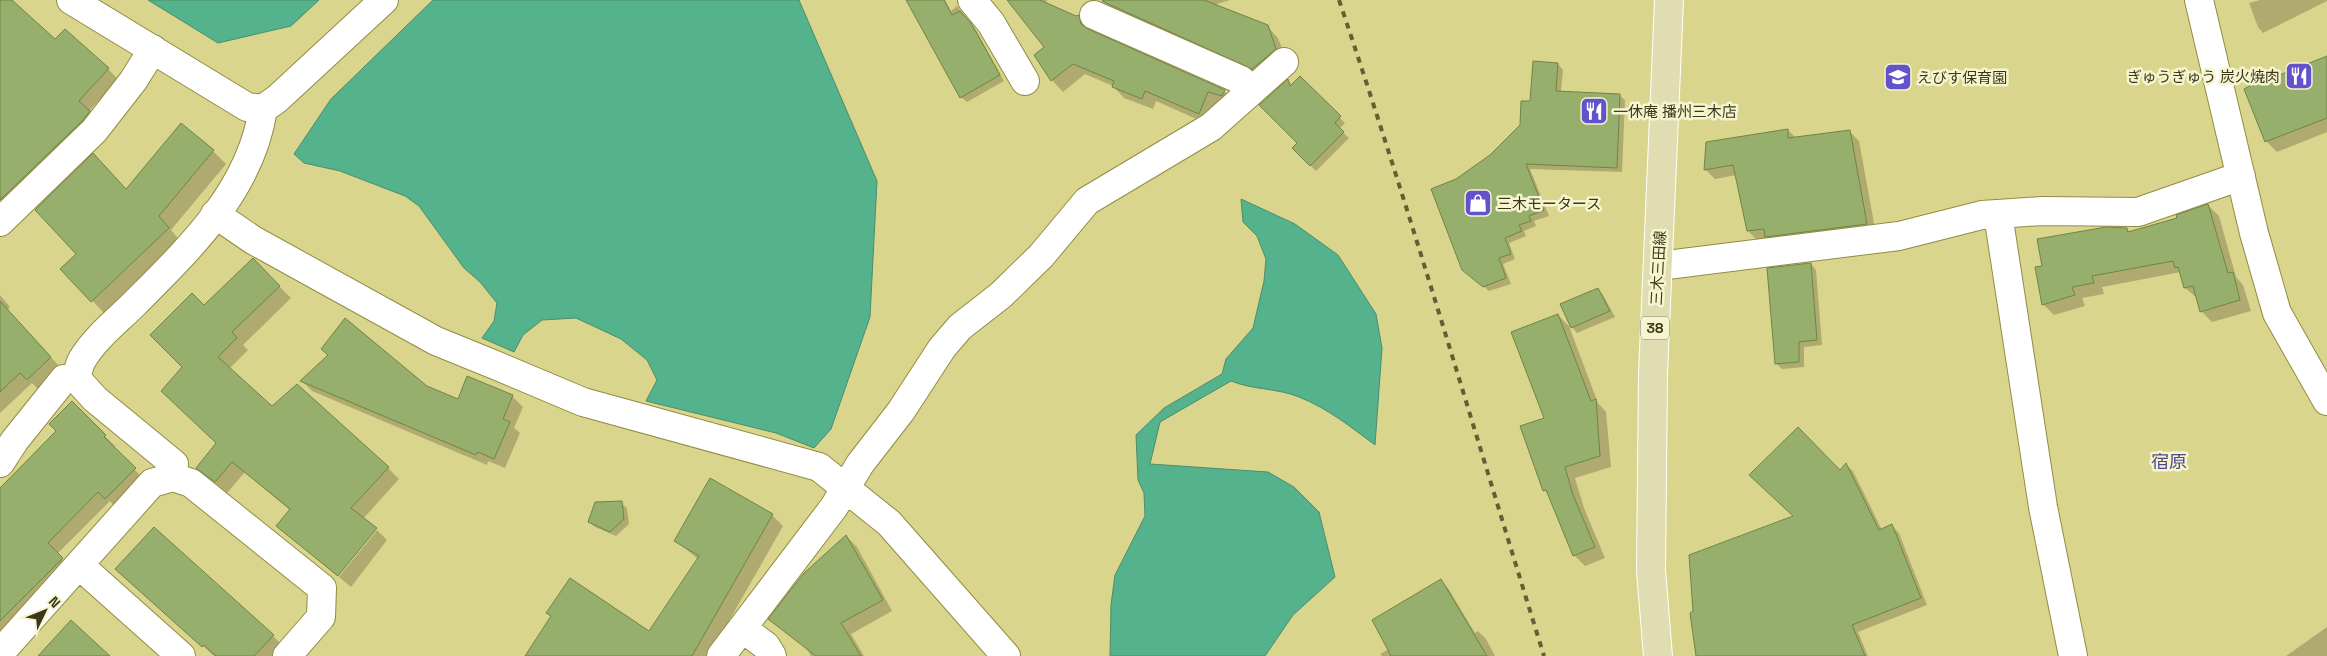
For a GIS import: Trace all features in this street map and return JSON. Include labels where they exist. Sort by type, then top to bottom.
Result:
[{"type":"main road","name":"三木三田線","points":[[1658,656],[1651,571],[1653,374],[1669,0]]},
{"type":"street","points":[[71,0],[247,108],[263,109]]},
{"type":"street","points":[[76,378],[81,360],[104,334],[177,261],[234,192],[255,147],[263,109],[284,93],[384,0]]},
{"type":"street","points":[[972,0],[991,23],[1025,81]]},
{"type":"street","points":[[2199,0],[2241,176],[2277,312],[2327,400]]},
{"type":"street","points":[[1094,15],[1241,80],[1252,90]]},
{"type":"street","points":[[0,222],[94,132],[134,81],[153,49]]},
{"type":"street","points":[[721,656],[834,507],[844,487],[901,411],[942,348],[960,328],[1001,295],[1041,256],[1087,202],[1211,127],[1284,62]]},
{"type":"street","points":[[1659,266],[1899,236],[1982,215],[2042,211],[2138,212],[2241,176]]},
{"type":"street","points":[[215,214],[253,240],[436,341],[583,402],[818,467],[889,523],[1006,656]]},
{"type":"street","points":[[1998,214],[2043,507],[2073,656]]},
{"type":"street","points":[[0,463],[15,440],[64,379],[76,378]]},
{"type":"street","points":[[76,378],[95,399],[174,464],[173,477]]},
{"type":"street","points":[[0,653],[152,482],[173,477],[191,484],[322,588],[321,617],[287,656]]},
{"type":"street","points":[[79,565],[181,656]]},
{"type":"street","points":[[742,628],[766,646],[772,656]]},
{"type":"shaded area","points":[[148,0],[319,0],[291,26],[218,43]]},
{"type":"shaded area","points":[[433,0],[799,0],[877,181],[870,317],[831,429],[814,448],[776,433],[646,401],[657,380],[647,360],[621,339],[576,318],[542,320],[523,335],[514,352],[482,338],[494,321],[497,303],[480,282],[464,268],[419,206],[405,196],[340,171],[304,163],[294,154],[331,99]]},
{"type":"shaded area","points":[[1241,199],[1295,224],[1338,255],[1376,314],[1382,348],[1375,445],[1338,418],[1309,401],[1291,394],[1231,381],[1160,422],[1150,464],[1268,472],[1294,487],[1319,512],[1335,577],[1293,615],[1265,656],[1110,656],[1111,605],[1115,575],[1145,516],[1144,493],[1138,480],[1136,435],[1164,408],[1222,374],[1226,359],[1253,328],[1264,281],[1266,259],[1257,236],[1243,222]]},
{"type":"building","points":[[0,0],[12,0],[55,39],[65,29],[109,68],[79,101],[90,111],[82,121],[0,200]]},
{"type":"building","points":[[906,0],[944,0],[952,15],[960,11],[971,23],[1000,75],[960,98]]},
{"type":"building","points":[[1007,0],[1040,0],[1076,16],[1079,15],[1081,24],[1088,29],[1225,90],[1222,96],[1208,92],[1199,114],[1145,91],[1142,99],[1112,87],[1114,81],[1073,64],[1051,81],[1034,55],[1044,47]]},
{"type":"building","points":[[1204,0],[1268,25],[1276,49],[1252,69],[1102,1]]},
{"type":"building","points":[[2327,56],[2327,118],[2265,142],[2244,89],[2266,77],[2267,80]]},
{"type":"building","points":[[1533,61],[1558,63],[1556,91],[1620,94],[1617,168],[1526,164],[1544,210],[1529,216],[1531,221],[1519,225],[1522,231],[1505,238],[1511,254],[1499,258],[1506,278],[1483,287],[1462,270],[1431,189],[1456,179],[1490,155],[1520,125],[1521,101],[1530,101]]},
{"type":"building","points":[[1300,76],[1341,116],[1335,123],[1344,132],[1310,166],[1292,148],[1297,143],[1259,105],[1288,79],[1290,86]]},
{"type":"building","points":[[181,123],[214,150],[159,216],[169,228],[91,302],[60,269],[76,254],[35,210],[93,153],[126,189]]},
{"type":"building","points":[[1788,129],[1788,138],[1850,130],[1867,224],[1765,237],[1764,229],[1747,231],[1733,165],[1704,170],[1706,142]]},
{"type":"building","points":[[2208,204],[2228,273],[2233,272],[2240,300],[2200,312],[2193,286],[2184,288],[2178,267],[2175,268],[2173,261],[2092,276],[2094,283],[2072,287],[2075,295],[2042,305],[2035,267],[2042,266],[2037,239],[2106,227],[2127,228],[2128,232],[2177,218],[2176,215]]},
{"type":"building","points":[[253,258],[280,286],[232,332],[237,338],[218,357],[272,406],[297,384],[389,467],[351,508],[377,528],[338,576],[276,526],[290,509],[232,462],[215,482],[196,468],[216,443],[161,391],[182,367],[150,335],[192,293],[204,305]]},
{"type":"building","points":[[1811,263],[1817,340],[1799,342],[1799,362],[1775,364],[1767,268]]},
{"type":"building","points":[[1598,288],[1610,311],[1571,328],[1560,304]]},
{"type":"building","points":[[0,301],[51,357],[27,380],[20,373],[0,392]]},
{"type":"building","points":[[1558,314],[1591,401],[1596,399],[1600,456],[1565,467],[1573,495],[1595,547],[1573,556],[1546,490],[1543,491],[1520,426],[1544,418],[1511,332]]},
{"type":"building","points":[[345,318],[427,386],[458,399],[467,376],[513,395],[503,419],[510,422],[494,459],[478,452],[476,455],[300,381],[328,355],[321,349]]},
{"type":"building","points":[[72,401],[106,435],[104,437],[136,468],[105,499],[98,492],[48,543],[63,558],[0,621],[0,488],[56,431],[49,424]]},
{"type":"building","points":[[1798,427],[1840,470],[1846,463],[1879,530],[1892,524],[1921,598],[1852,625],[1865,656],[1696,656],[1690,613],[1693,611],[1689,555],[1793,516],[1749,475]]},
{"type":"building","points":[[710,478],[773,514],[692,656],[525,656],[551,616],[546,613],[570,578],[649,631],[699,556],[674,541]]},
{"type":"building","points":[[622,501],[624,519],[610,532],[588,522],[595,502]]},
{"type":"building","points":[[154,527],[274,635],[254,656],[216,656],[204,645],[202,647],[115,569]]},
{"type":"building","points":[[846,535],[883,600],[841,623],[861,656],[816,656],[768,619],[804,573]]},
{"type":"building","points":[[1441,579],[1487,656],[1391,656],[1372,620]]},
{"type":"building","points":[[71,620],[110,656],[38,656]]},
{"type":"railway","points":[[1339,0],[1418,245],[1544,656]]},
{"type":"place","name":"ぎゅうぎゅう 炭火焼肉","points":[[2299,76]]},
{"type":"place","name":"えびす保育園","points":[[1898,77]]},
{"type":"place","name":"一休庵 播州三木店","points":[[1594,111]]},
{"type":"place","name":"三木モータース","points":[[1478,203]]},
{"type":"district","name":"宿原","points":[[2169,461]]}]
